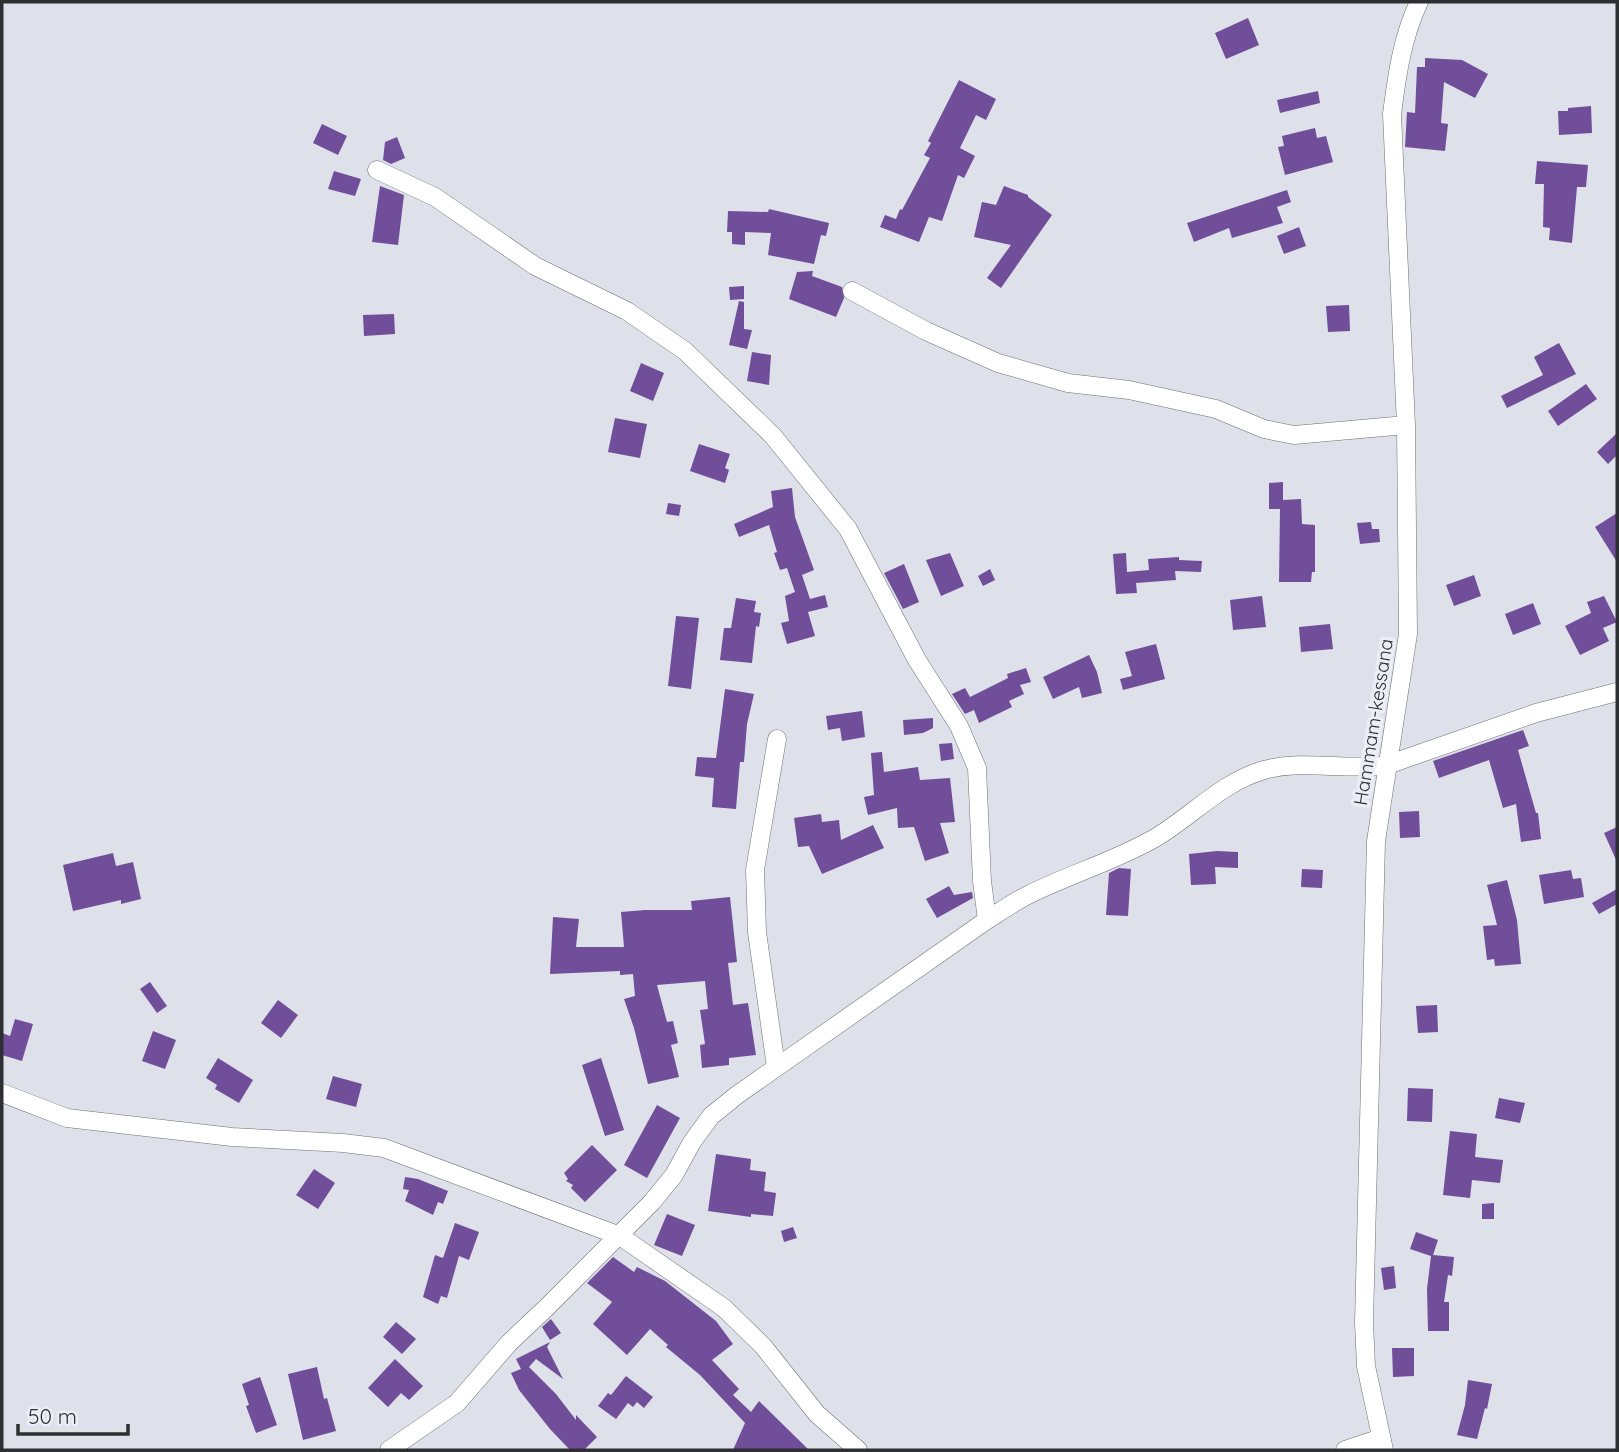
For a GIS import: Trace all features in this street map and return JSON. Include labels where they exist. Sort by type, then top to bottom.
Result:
[{"type":"street","name":"Hammam-kessana","points":[[1383,1444],[1366,1366],[1364,1323],[1376,841],[1408,634],[1406,425],[1392,114],[1399,64],[1409,23],[1419,2]]},
{"type":"street","points":[[377,170],[435,197],[535,266],[626,310],[685,351],[773,436],[848,529],[917,660],[959,726],[977,768],[982,881],[987,920]]},
{"type":"street","points":[[852,291],[926,331],[998,363],[1068,383],[1129,390],[1216,410],[1264,429],[1294,435],[1406,425]]},
{"type":"street","points":[[389,1450],[457,1403],[509,1343],[620,1236],[674,1175],[692,1142],[711,1116],[776,1067],[987,920],[1028,895],[1155,838],[1233,782],[1265,769],[1300,765],[1364,768],[1387,765],[1536,713],[1617,692]]},
{"type":"street","points":[[776,1067],[757,932],[755,870],[777,739]]},
{"type":"street","points":[[2,1093],[67,1118],[232,1137],[384,1148],[620,1236],[724,1308],[763,1346],[817,1414],[858,1450]]},
{"type":"street","points":[[1345,1450],[1383,1444]]},
{"type":"building","points":[[1248,18],[1259,45],[1226,59],[1215,33]]},
{"type":"building","points":[[1425,58],[1462,60],[1488,74],[1475,98],[1444,82],[1441,123],[1448,124],[1445,151],[1405,147],[1407,112],[1415,113],[1417,67],[1425,67]]},
{"type":"building","points":[[959,80],[996,99],[986,120],[976,115],[960,148],[975,156],[964,178],[958,175],[942,221],[929,217],[919,242],[880,227],[885,215],[896,219],[930,158],[924,155],[931,143],[928,141]]},
{"type":"building","points":[[1318,91],[1320,103],[1280,113],[1277,100]]},
{"type":"building","points":[[1591,106],[1592,133],[1559,135],[1558,111]]},
{"type":"building","points":[[322,124],[347,136],[338,155],[313,143]]},
{"type":"building","points":[[1315,128],[1317,138],[1326,136],[1333,162],[1285,175],[1278,147],[1284,146],[1282,136]]},
{"type":"building","points":[[397,137],[405,158],[391,164],[383,160],[385,142]]},
{"type":"building","points":[[1537,161],[1588,165],[1586,187],[1577,187],[1572,243],[1549,240],[1550,228],[1543,227],[1544,184],[1535,184]]},
{"type":"building","points":[[334,171],[361,179],[355,196],[328,189]]},
{"type":"building","points":[[380,186],[404,195],[398,245],[372,242]]},
{"type":"building","points":[[1004,186],[1028,195],[1052,215],[1001,288],[987,278],[1011,245],[974,237],[982,202],[996,205]]},
{"type":"building","points":[[1287,190],[1291,202],[1277,207],[1283,223],[1232,238],[1229,228],[1194,242],[1187,223]]},
{"type":"building","points":[[769,209],[829,223],[826,236],[821,235],[814,264],[768,255],[771,233],[745,232],[745,245],[732,244],[732,232],[727,232],[728,211],[768,212]]},
{"type":"building","points":[[1299,227],[1306,246],[1284,254],[1277,236]]},
{"type":"building","points":[[813,271],[812,276],[842,287],[844,298],[836,317],[789,299],[797,272]]},
{"type":"building","points":[[744,286],[744,299],[730,300],[729,287]]},
{"type":"building","points":[[739,301],[744,302],[744,329],[752,330],[747,349],[729,345]]},
{"type":"building","points":[[1349,305],[1350,331],[1328,332],[1326,306]]},
{"type":"building","points":[[394,314],[395,334],[364,336],[363,315]]},
{"type":"building","points":[[1559,343],[1576,374],[1507,408],[1501,396],[1543,375],[1534,357]]},
{"type":"building","points":[[752,352],[771,355],[769,385],[747,381]]},
{"type":"building","points":[[641,363],[664,373],[653,401],[630,391]]},
{"type":"building","points":[[1586,384],[1597,399],[1558,426],[1548,411]]},
{"type":"building","points":[[615,418],[647,424],[640,458],[608,452]]},
{"type":"building","points":[[1617,433],[1617,455],[1608,464],[1597,452]]},
{"type":"building","points":[[699,444],[730,454],[725,468],[729,470],[725,483],[690,471]]},
{"type":"building","points":[[1283,482],[1283,500],[1301,499],[1302,524],[1315,525],[1315,572],[1312,572],[1311,582],[1279,582],[1280,509],[1269,509],[1269,483]]},
{"type":"building","points":[[792,488],[795,517],[814,570],[802,575],[810,599],[825,595],[828,607],[808,612],[815,636],[787,644],[781,623],[789,621],[785,596],[795,592],[787,568],[780,570],[769,525],[739,537],[734,524],[773,507],[771,491]]},
{"type":"building","points":[[668,503],[681,505],[679,516],[666,514]]},
{"type":"building","points":[[1617,513],[1617,562],[1595,527]]},
{"type":"building","points":[[1371,522],[1372,529],[1379,529],[1380,542],[1360,544],[1357,523]]},
{"type":"building","points":[[950,553],[964,586],[941,596],[926,560]]},
{"type":"building","points":[[1126,553],[1127,572],[1149,570],[1148,559],[1179,557],[1179,560],[1202,561],[1201,572],[1175,571],[1176,580],[1136,583],[1137,593],[1116,594],[1113,554]]},
{"type":"building","points":[[904,564],[919,602],[903,609],[884,573]]},
{"type":"building","points":[[990,569],[995,580],[983,586],[978,576]]},
{"type":"building","points":[[1474,575],[1481,596],[1454,606],[1446,585]]},
{"type":"building","points":[[1262,596],[1266,627],[1233,630],[1230,600]]},
{"type":"building","points":[[1604,596],[1617,622],[1603,628],[1609,641],[1580,655],[1565,626],[1591,613],[1587,602]]},
{"type":"building","points":[[736,598],[756,601],[754,612],[761,613],[759,627],[756,626],[752,663],[720,660],[724,628],[731,628]]},
{"type":"building","points":[[1533,603],[1541,624],[1513,635],[1505,614]]},
{"type":"building","points":[[676,616],[699,618],[691,689],[668,686]]},
{"type":"building","points":[[1330,624],[1333,649],[1301,652],[1299,627]]},
{"type":"building","points":[[1156,644],[1165,679],[1123,690],[1120,679],[1132,676],[1125,652]]},
{"type":"building","points":[[1089,655],[1102,693],[1082,698],[1079,687],[1053,699],[1043,677]]},
{"type":"building","points":[[1026,668],[1031,682],[1020,685],[1024,694],[1009,701],[1012,707],[979,723],[974,710],[965,714],[952,694],[965,688],[970,697],[1008,678],[1007,674]]},
{"type":"building","points":[[725,689],[754,694],[747,724],[744,762],[740,762],[736,809],[712,807],[714,778],[695,776],[697,757],[716,758]]},
{"type":"building","points":[[862,711],[865,737],[842,741],[840,728],[828,730],[826,716]]},
{"type":"building","points":[[933,718],[933,728],[923,733],[904,735],[903,720]]},
{"type":"building","points":[[1523,730],[1529,746],[1518,750],[1538,813],[1541,839],[1521,842],[1516,804],[1503,808],[1489,760],[1439,778],[1433,761]]},
{"type":"building","points":[[952,743],[954,759],[941,761],[939,744]]},
{"type":"building","points":[[882,752],[884,772],[918,767],[920,780],[950,778],[955,822],[940,823],[949,853],[925,861],[914,827],[898,828],[897,808],[868,815],[864,797],[874,795],[871,753]]},
{"type":"building","points":[[1419,811],[1420,837],[1400,838],[1399,812]]},
{"type":"building","points":[[821,814],[822,822],[839,820],[841,840],[873,825],[884,848],[822,874],[809,846],[798,847],[794,818]]},
{"type":"building","points":[[1617,827],[1617,862],[1604,833]]},
{"type":"building","points":[[1238,852],[1238,868],[1215,867],[1216,884],[1191,885],[1189,854]]},
{"type":"building","points":[[113,853],[116,866],[133,862],[141,899],[121,904],[121,900],[73,911],[63,865]]},
{"type":"building","points":[[1119,868],[1131,869],[1128,916],[1106,915],[1109,873]]},
{"type":"building","points":[[1302,869],[1323,870],[1322,888],[1301,887]]},
{"type":"building","points":[[1571,870],[1573,879],[1581,878],[1584,897],[1544,904],[1539,875]]},
{"type":"building","points":[[1507,880],[1517,920],[1521,964],[1495,966],[1494,959],[1487,960],[1483,926],[1497,925],[1487,885]]},
{"type":"building","points":[[949,886],[954,895],[972,892],[973,898],[937,918],[926,899]]},
{"type":"building","points":[[1617,889],[1617,904],[1599,914],[1592,903]]},
{"type":"building","points":[[730,897],[737,962],[728,963],[733,1005],[748,1003],[756,1055],[729,1058],[729,1065],[702,1068],[700,1045],[705,1044],[700,1010],[708,1009],[705,981],[657,985],[667,1022],[673,1021],[678,1043],[671,1045],[679,1077],[648,1084],[624,999],[635,996],[633,974],[620,975],[620,971],[550,974],[553,917],[579,919],[576,947],[624,947],[621,912],[692,910],[691,901]]},
{"type":"building","points":[[150,982],[167,1006],[157,1013],[140,989]]},
{"type":"building","points":[[278,1000],[298,1015],[281,1038],[261,1023]]},
{"type":"building","points":[[1437,1005],[1438,1032],[1418,1033],[1416,1006]]},
{"type":"building","points":[[15,1019],[33,1024],[22,1061],[2,1055],[2,1033],[10,1036]]},
{"type":"building","points":[[153,1031],[176,1040],[165,1069],[142,1061]]},
{"type":"building","points":[[218,1058],[253,1080],[239,1103],[215,1089],[217,1085],[206,1078]]},
{"type":"building","points":[[601,1058],[624,1130],[605,1136],[582,1065]]},
{"type":"building","points":[[333,1076],[362,1084],[356,1107],[326,1099]]},
{"type":"building","points":[[1408,1088],[1433,1089],[1432,1122],[1407,1121]]},
{"type":"building","points":[[1499,1098],[1525,1103],[1520,1123],[1495,1118]]},
{"type":"building","points":[[657,1105],[680,1118],[647,1178],[624,1165]]},
{"type":"building","points":[[1450,1131],[1477,1134],[1475,1157],[1503,1160],[1500,1183],[1472,1180],[1470,1198],[1443,1195]]},
{"type":"building","points":[[592,1145],[617,1170],[585,1202],[571,1188],[573,1185],[566,1181],[568,1179],[564,1173]]},
{"type":"building","points":[[716,1154],[751,1159],[750,1170],[766,1172],[764,1191],[776,1193],[773,1216],[751,1214],[751,1217],[708,1211]]},
{"type":"building","points":[[314,1169],[335,1183],[318,1209],[296,1195]]},
{"type":"building","points":[[405,1177],[418,1179],[448,1191],[443,1204],[438,1202],[433,1215],[405,1201],[409,1190],[403,1189]]},
{"type":"building","points":[[1494,1203],[1494,1219],[1482,1219],[1482,1204]]},
{"type":"building","points":[[667,1214],[695,1225],[682,1256],[654,1245]]},
{"type":"building","points":[[455,1223],[479,1232],[469,1260],[459,1256],[447,1298],[441,1296],[438,1304],[423,1297],[435,1255],[443,1258]]},
{"type":"building","points":[[793,1227],[797,1238],[784,1242],[781,1231]]},
{"type":"building","points":[[1416,1232],[1438,1240],[1433,1255],[1454,1257],[1452,1276],[1448,1275],[1444,1302],[1449,1302],[1449,1331],[1428,1331],[1427,1289],[1431,1256],[1410,1249]]},
{"type":"building","points":[[613,1257],[634,1272],[637,1267],[665,1281],[716,1321],[733,1344],[712,1360],[739,1389],[733,1395],[751,1412],[759,1401],[809,1450],[733,1450],[745,1423],[700,1375],[666,1347],[668,1345],[650,1329],[627,1355],[593,1324],[612,1302],[587,1283]]},
{"type":"building","points":[[1394,1266],[1396,1288],[1384,1290],[1381,1268]]},
{"type":"building","points":[[551,1319],[561,1333],[550,1340],[542,1327]]},
{"type":"building","points":[[396,1322],[416,1339],[402,1354],[383,1337]]},
{"type":"building","points":[[550,1342],[547,1347],[563,1379],[536,1359],[529,1367],[556,1394],[576,1420],[576,1415],[597,1437],[584,1450],[570,1450],[550,1429],[519,1390],[511,1373],[521,1369],[516,1359]]},
{"type":"building","points":[[1392,1348],[1414,1348],[1414,1376],[1393,1377]]},
{"type":"building","points":[[395,1359],[423,1386],[409,1400],[401,1393],[388,1407],[368,1388]]},
{"type":"building","points":[[317,1367],[324,1399],[327,1398],[336,1431],[303,1440],[288,1374]]},
{"type":"building","points":[[626,1376],[653,1397],[644,1408],[637,1402],[633,1407],[628,1403],[616,1419],[598,1406]]},
{"type":"building","points":[[260,1377],[277,1425],[256,1433],[246,1406],[249,1405],[242,1384]]},
{"type":"building","points":[[1468,1380],[1492,1384],[1477,1439],[1457,1435]]}]
